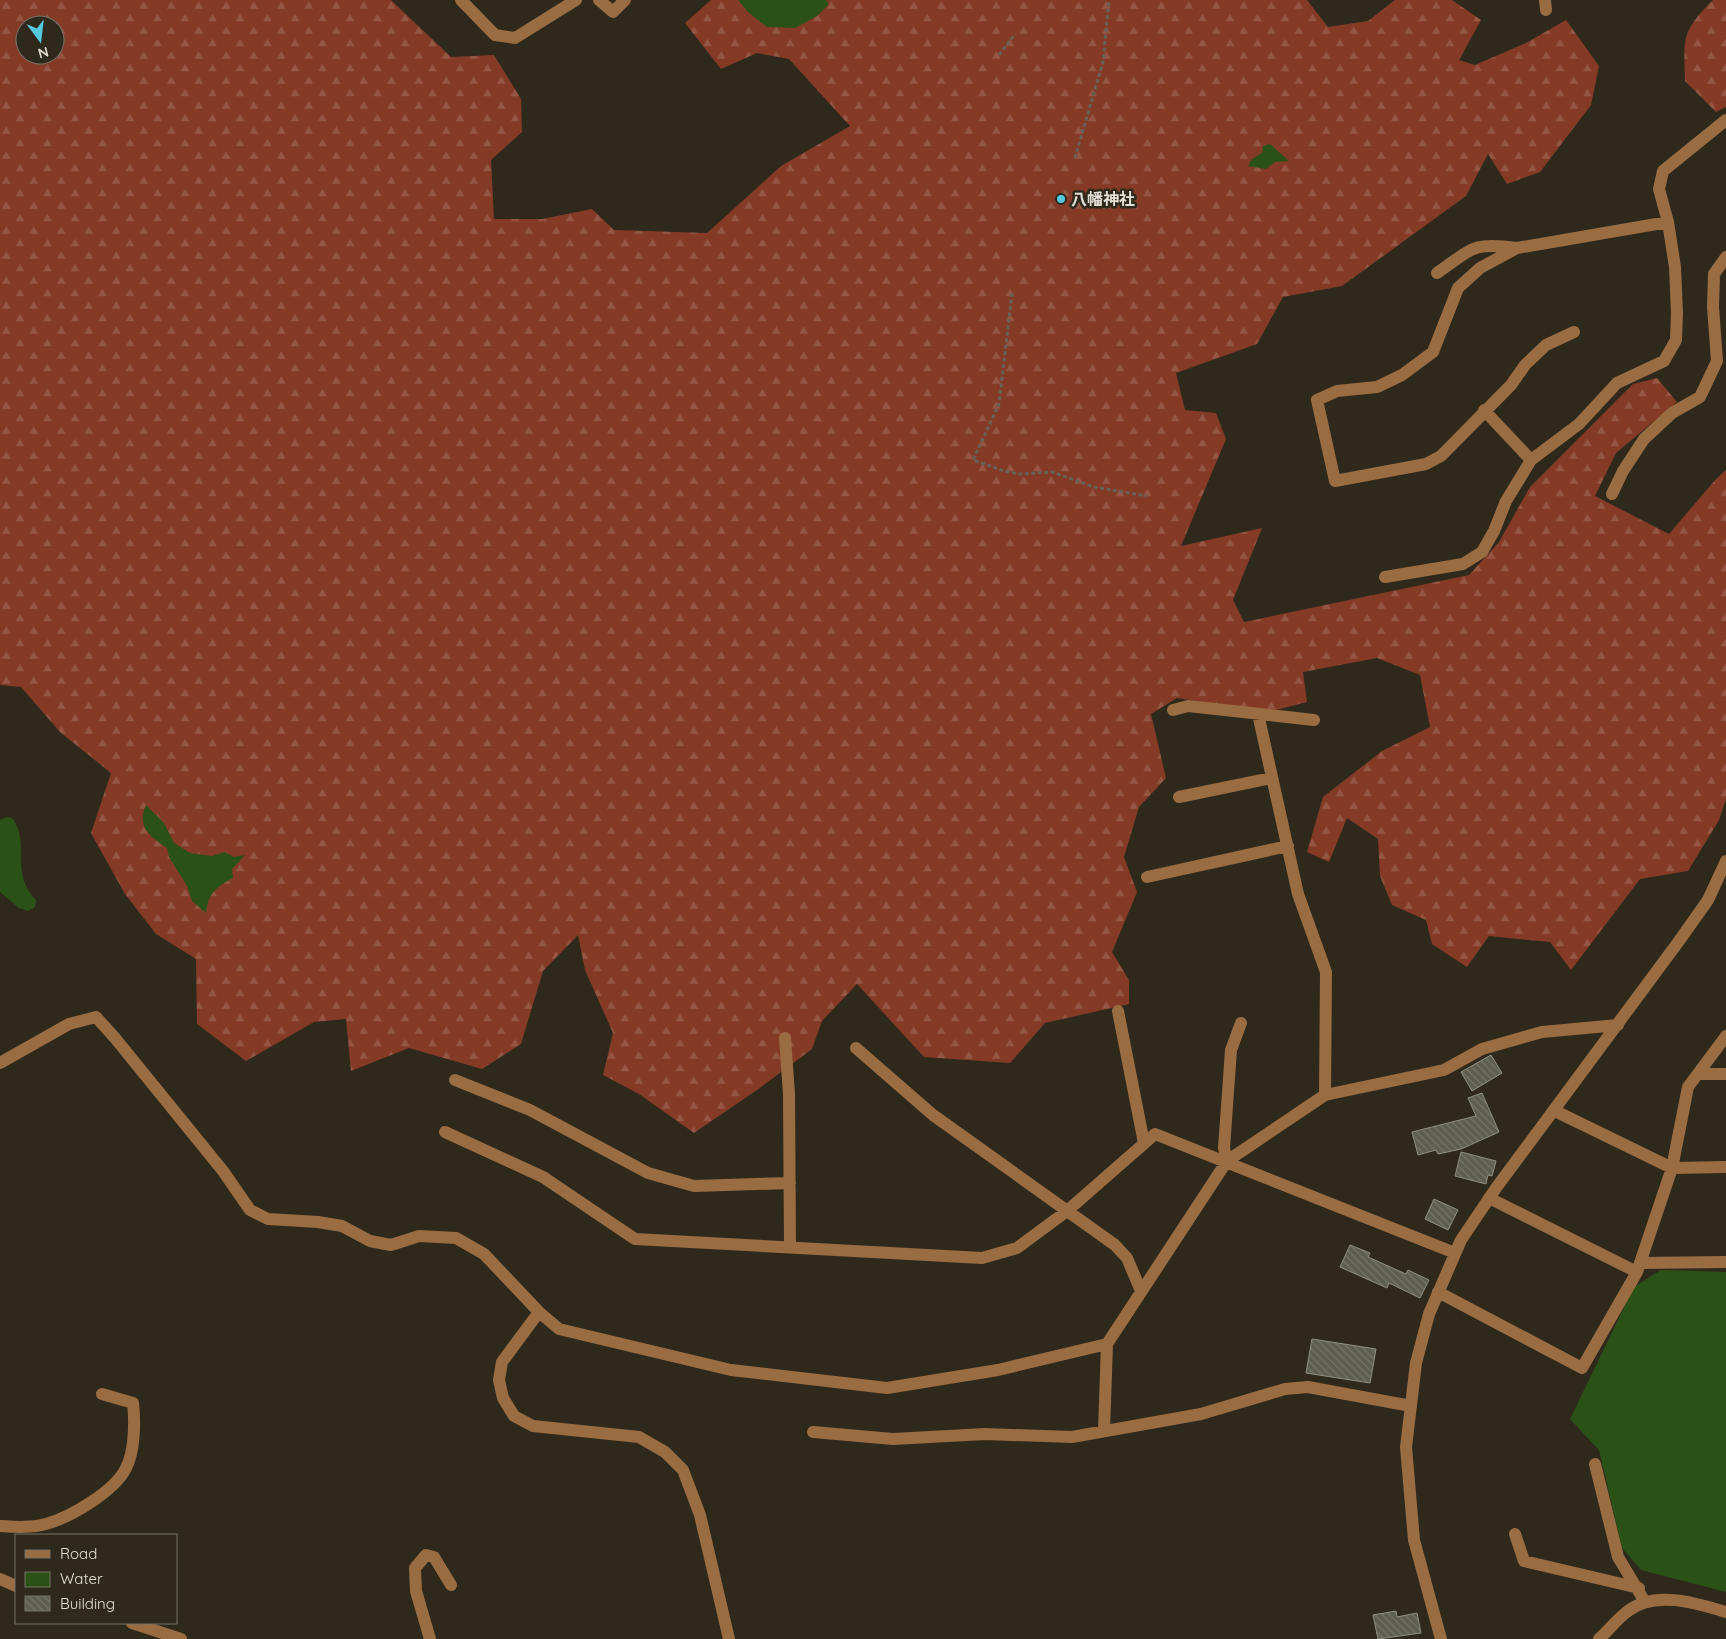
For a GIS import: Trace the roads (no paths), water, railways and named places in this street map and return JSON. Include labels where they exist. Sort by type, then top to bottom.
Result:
[{"type":"street","points":[[461,0],[495,35],[515,38],[576,0]]},
{"type":"street","points":[[599,0],[613,12],[625,0]]},
{"type":"street","points":[[1385,577],[1463,564],[1482,552],[1494,531],[1506,501],[1531,460],[1579,424],[1617,383],[1664,360],[1676,340],[1677,314],[1675,267],[1668,222],[1659,190],[1663,171],[1726,120]]},
{"type":"street","points":[[1437,273],[1474,246],[1490,244],[1517,248],[1668,222]]},
{"type":"street","points":[[1517,248],[1480,268],[1458,288],[1433,352],[1402,375],[1377,387],[1337,391],[1317,400],[1335,481],[1426,464],[1441,456],[1484,410],[1511,385],[1525,365],[1546,346],[1574,332]]},
{"type":"street","points":[[1612,494],[1623,471],[1644,439],[1672,413],[1700,397],[1717,362],[1713,307],[1714,274],[1726,257]]},
{"type":"street","points":[[1484,410],[1531,460]]},
{"type":"street","points":[[1173,710],[1188,706],[1314,720]]},
{"type":"street","points":[[1258,714],[1298,894],[1326,972],[1325,1095]]},
{"type":"street","points":[[1179,797],[1272,778]]},
{"type":"street","points":[[1147,876],[1288,846]]},
{"type":"street","points":[[1442,1639],[1414,1540],[1406,1447],[1416,1363],[1438,1292],[1461,1240],[1489,1198],[1555,1111],[1708,900],[1726,861]]},
{"type":"street","points":[[1118,1011],[1144,1143]]},
{"type":"street","points":[[0,1063],[69,1024],[96,1017],[223,1171],[250,1210],[268,1219],[318,1222],[342,1226],[370,1241],[391,1245],[419,1236],[456,1238],[484,1254],[539,1312],[559,1329],[731,1370],[887,1388],[998,1370],[1107,1344]]},
{"type":"street","points":[[1227,1161],[1224,1148],[1231,1050],[1241,1023]]},
{"type":"street","points":[[1104,1431],[1107,1344],[1227,1161],[1325,1095],[1444,1070],[1482,1049],[1542,1032],[1618,1025]]},
{"type":"street","points":[[1438,1292],[1582,1368],[1639,1267],[1672,1168],[1688,1087],[1726,1036]]},
{"type":"street","points":[[785,1038],[789,1094],[790,1247]]},
{"type":"street","points":[[856,1048],[933,1115],[1114,1245],[1127,1258],[1141,1291]]},
{"type":"street","points":[[1698,1074],[1726,1074]]},
{"type":"street","points":[[455,1080],[530,1110],[648,1173],[694,1186],[790,1183]]},
{"type":"street","points":[[1555,1111],[1672,1168],[1726,1167]]},
{"type":"street","points":[[445,1132],[544,1177],[636,1240],[982,1258],[1017,1248],[1067,1211],[1155,1134],[1455,1253]]},
{"type":"street","points":[[1489,1198],[1639,1267],[1726,1262]]},
{"type":"street","points":[[539,1312],[502,1362],[498,1380],[503,1398],[514,1416],[533,1426],[639,1437],[665,1452],[683,1470],[700,1515],[729,1639]]},
{"type":"street","points":[[813,1432],[893,1438],[985,1434],[1072,1437],[1201,1414],[1284,1389],[1308,1387],[1411,1406]]},
{"type":"street","points":[[0,1526],[21,1528],[53,1521],[91,1501],[117,1482],[127,1466],[135,1424],[133,1403],[102,1394]]},
{"type":"street","points":[[1596,1464],[1618,1557],[1639,1588],[1645,1602]]},
{"type":"street","points":[[1515,1534],[1524,1561],[1639,1588]]},
{"type":"street","points":[[430,1639],[416,1591],[415,1568],[426,1555],[434,1557],[451,1585]]},
{"type":"street","points":[[0,1579],[15,1586]]},
{"type":"street","points":[[1599,1639],[1628,1611],[1645,1602],[1691,1602],[1726,1612]]},
{"type":"street","points":[[135,1624],[181,1639]]},
{"type":"water","points":[[738,0],[826,0],[829,4],[817,16],[795,28],[767,27],[748,12]]},
{"type":"water","points":[[1270,144],[1289,161],[1275,162],[1266,169],[1248,166],[1252,159],[1262,153],[1263,146]]},
{"type":"water","points":[[146,805],[164,823],[174,843],[190,853],[212,856],[225,852],[234,857],[245,855],[232,869],[233,878],[218,888],[211,896],[206,913],[192,901],[187,886],[169,857],[167,848],[146,830],[143,813]]},
{"type":"water","points":[[7,817],[12,818],[17,827],[20,837],[24,879],[28,890],[36,900],[35,907],[28,911],[19,908],[0,892],[0,820]]},
{"type":"water","points":[[1661,1270],[1726,1272],[1726,1592],[1641,1570],[1622,1548],[1599,1450],[1570,1419],[1634,1287]]},
{"type":"place","name":"八幡神社","points":[[1061,199]]}]
